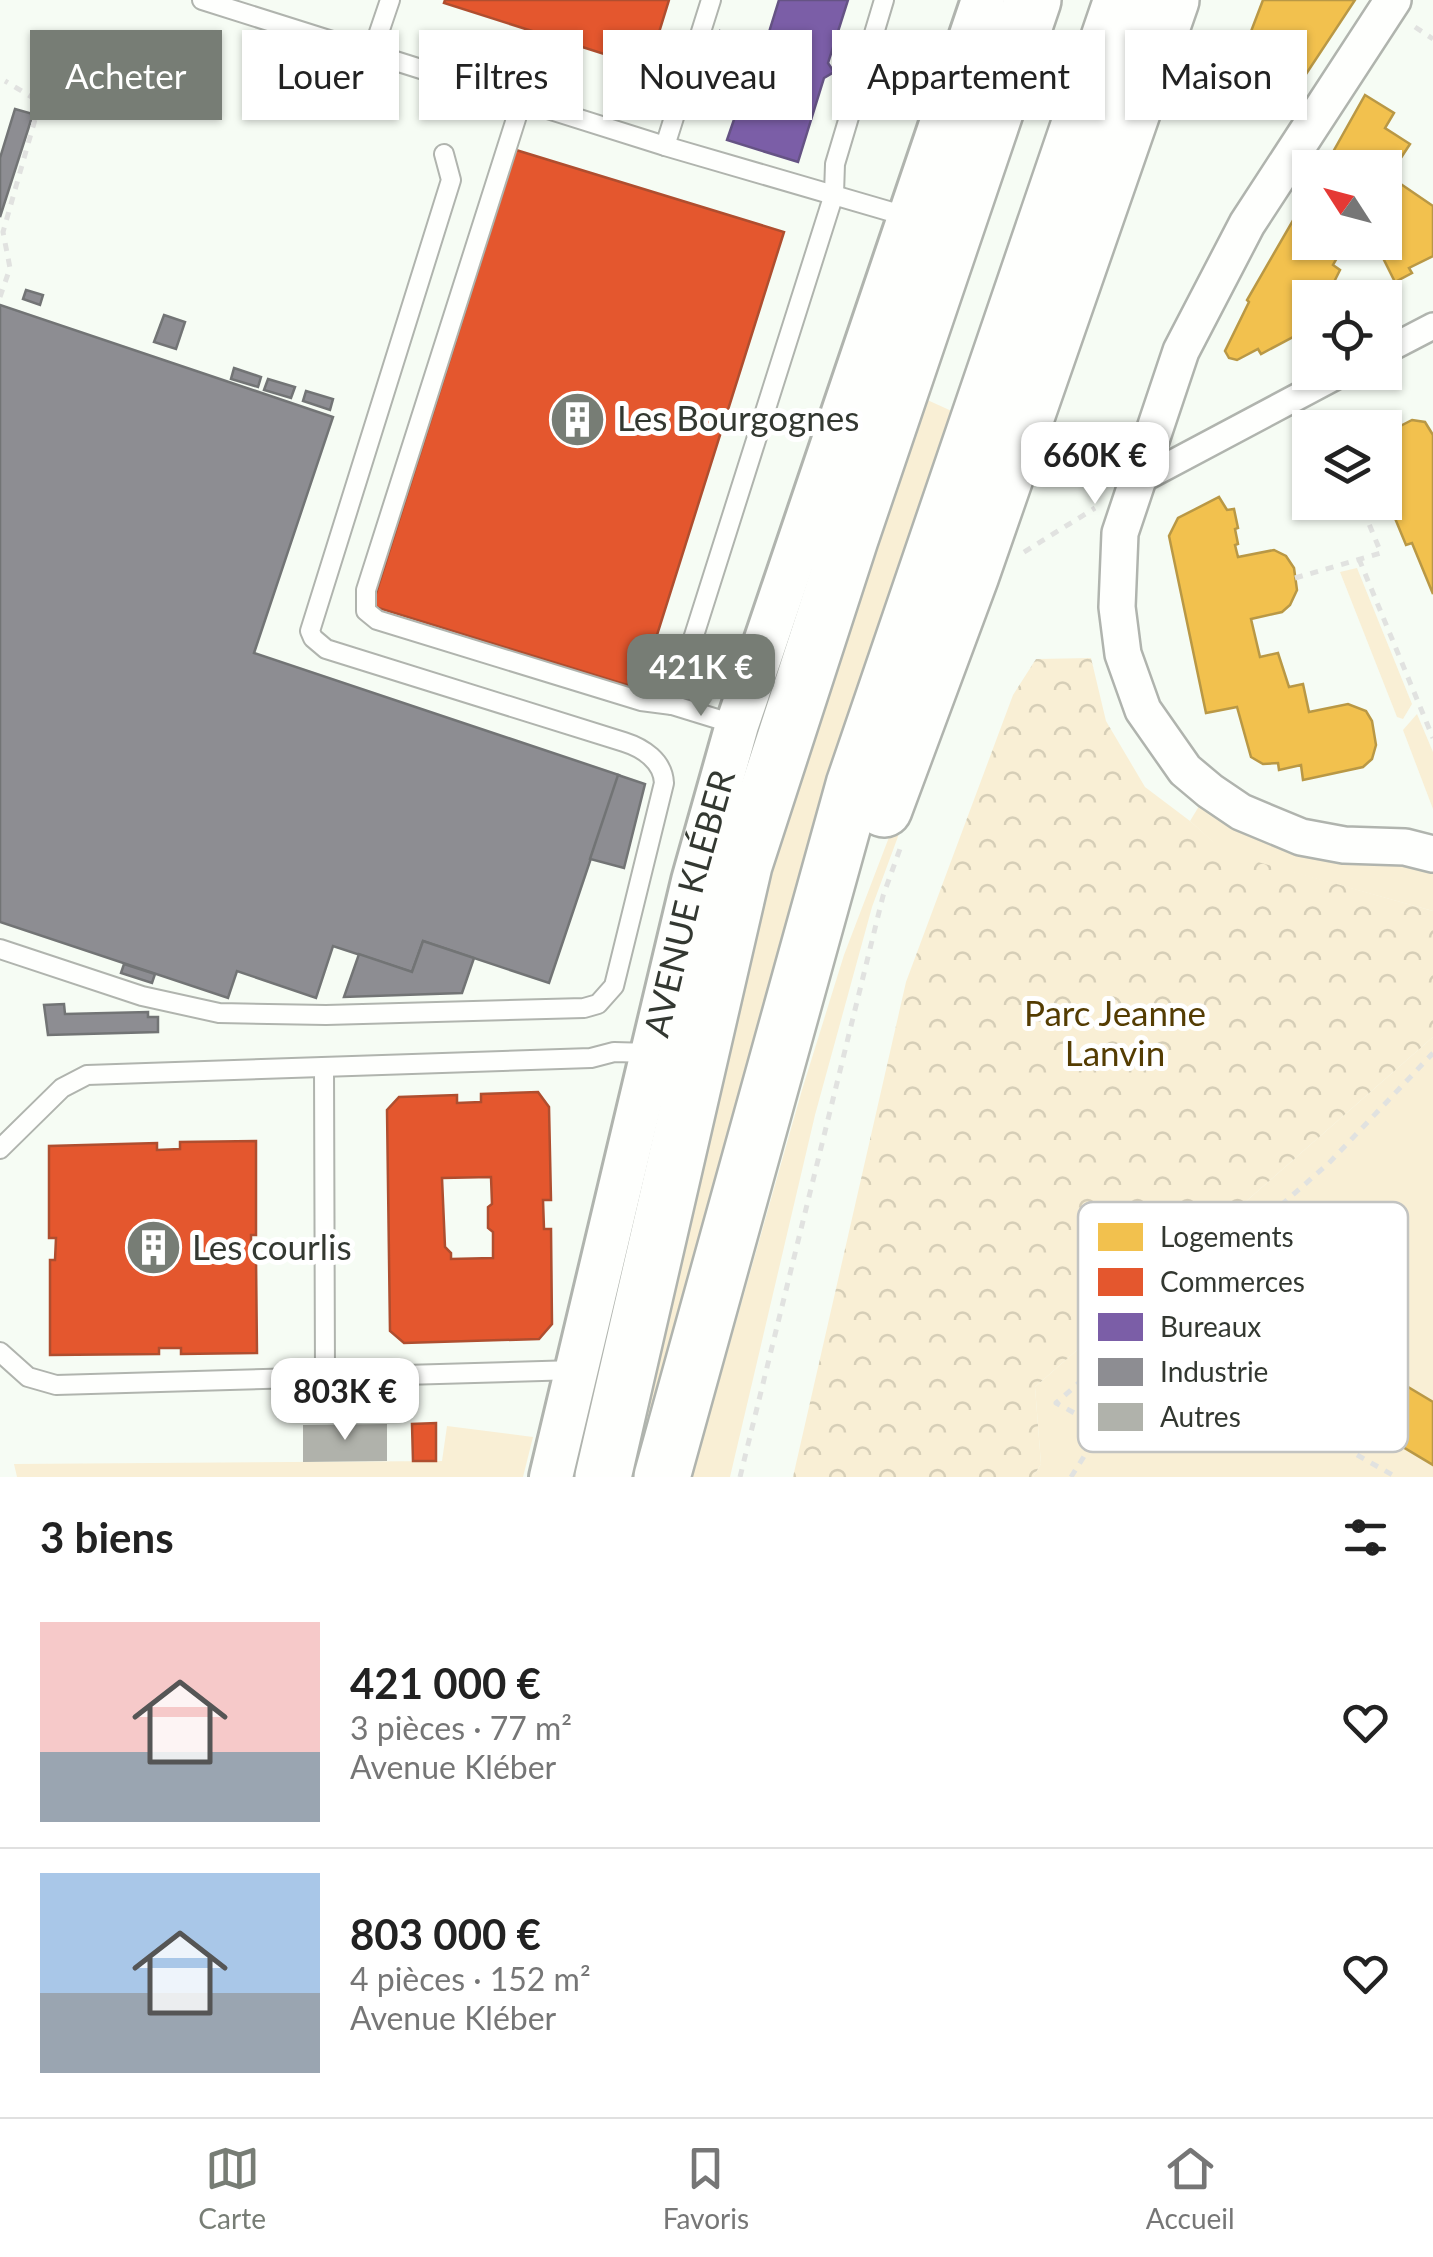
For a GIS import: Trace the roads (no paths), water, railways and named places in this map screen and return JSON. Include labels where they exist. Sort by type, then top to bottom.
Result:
[{"type":"highway","points":[[604,1477],[744,864],[1033,0]]},
{"type":"highway","points":[[662,1477],[854,786],[1122,0]]},
{"type":"highway","points":[[821,896],[861,872],[972,575],[1171,0]]},
{"type":"street","name":"AVENUE KLÉBER","points":[[551,1477],[693,880],[737,725],[983,0]]},
{"type":"street","points":[[1400,11],[1239,240],[1181,350],[1120,533],[1117,607],[1123,654],[1142,710],[1185,770],[1210,791],[1242,812],[1301,837],[1344,845],[1388,845],[1433,854]]},
{"type":"street","points":[[1402,342],[1433,326]]},
{"type":"street","points":[[1139,481],[1310,390]]},
{"type":"lane","points":[[202,0],[298,30]]},
{"type":"lane","points":[[380,30],[390,0]]},
{"type":"lane","points":[[665,146],[711,0]]},
{"type":"lane","points":[[672,705],[834,194],[835,164],[884,0]]},
{"type":"lane","points":[[516,120],[366,590],[366,611],[377,620],[642,701],[672,705],[737,725]]},
{"type":"lane","points":[[583,120],[910,217]]},
{"type":"lane","points":[[0,949],[142,996],[219,1013],[326,1015],[584,1008],[598,1004],[614,986],[664,783],[664,774],[656,761],[638,746],[326,649],[310,631],[451,180],[444,154]]},
{"type":"lane","points":[[0,1148],[62,1088],[87,1075],[651,1053]]},
{"type":"lane","points":[[324,1067],[325,1377]]},
{"type":"lane","points":[[0,1352],[16,1369],[56,1385],[576,1370]]},
{"type":"place","name":"Les Bourgognes","points":[[578,419]]},
{"type":"place","name":"Les courlis","points":[[153,1248]]},
{"type":"park label","name":"Parc Jeanne Lanvin","points":[[1115,1034]]}]
